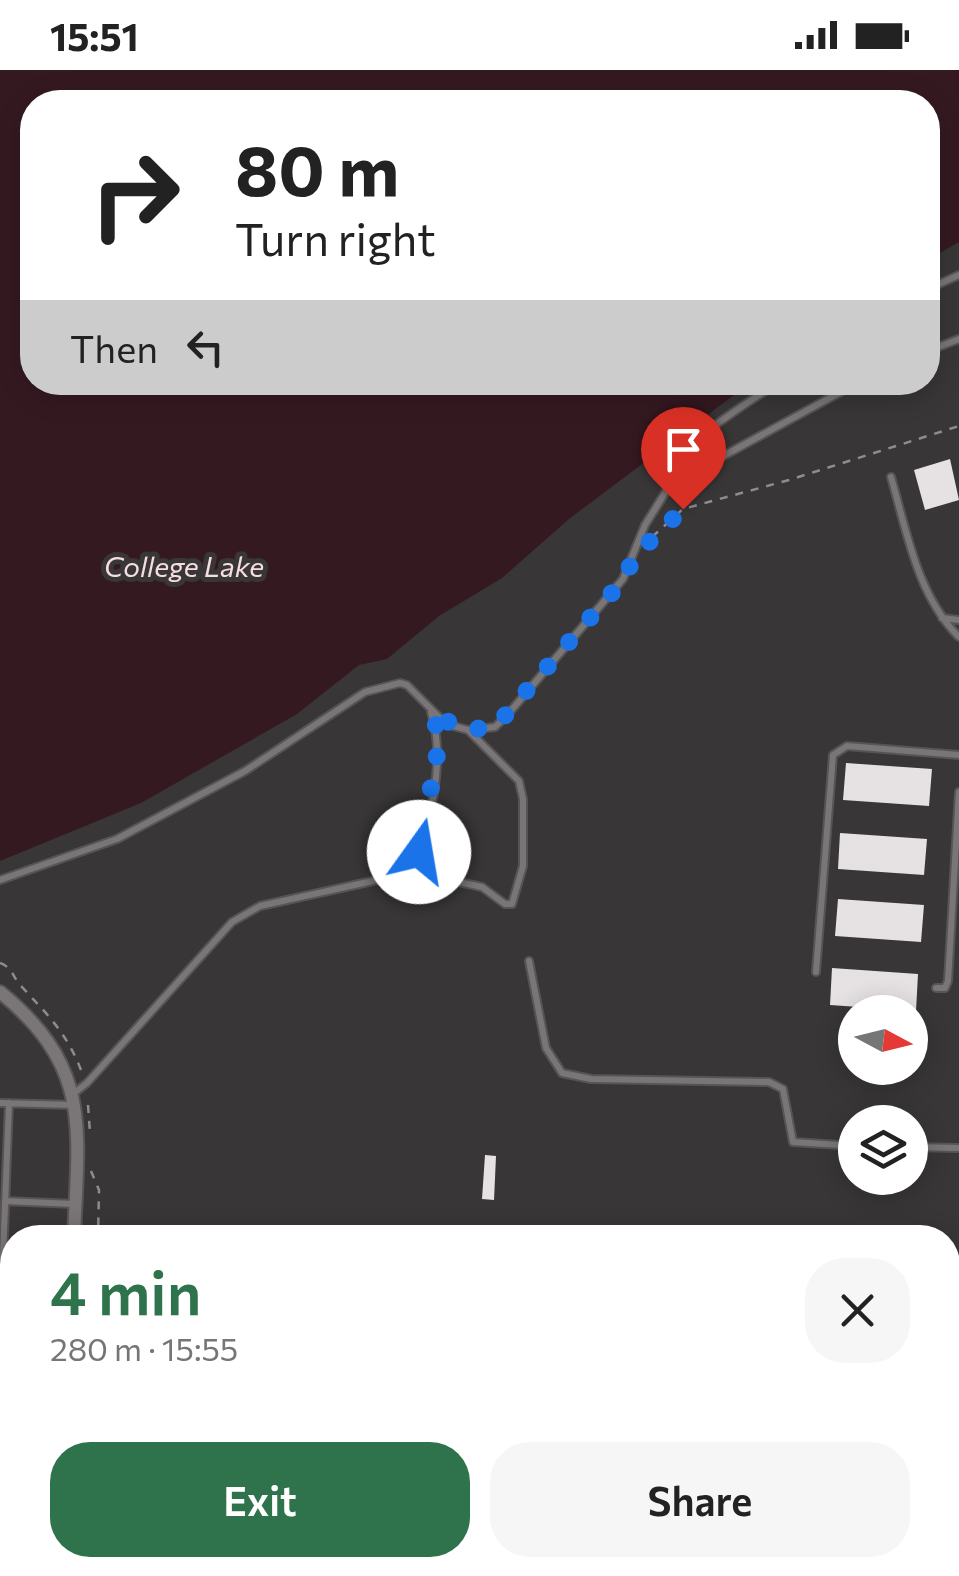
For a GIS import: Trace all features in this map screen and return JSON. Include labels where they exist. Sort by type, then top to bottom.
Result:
[{"type":"street","points":[[0,992],[45,1034],[79,1101],[74,1225]]},
{"type":"lane","points":[[666,492],[665,477],[680,457],[716,425],[759,395]]},
{"type":"lane","points":[[0,880],[117,840],[245,771],[365,692],[392,682],[407,686],[446,724],[468,730],[495,727],[624,579],[645,526],[670,484],[834,395]]},
{"type":"lane","points":[[891,477],[923,586],[959,637]]},
{"type":"lane","points":[[942,618],[959,620]]},
{"type":"lane","points":[[412,872],[426,832],[440,739],[432,712]]},
{"type":"lane","points":[[4,1225],[4,1103],[79,1101],[87,1083],[232,922],[260,906],[412,872],[482,887],[512,904],[518,893],[523,831],[519,781],[468,730]]},
{"type":"lane","points":[[816,972],[832,754],[846,746],[959,755]]},
{"type":"lane","points":[[936,988],[945,988],[948,981],[955,924],[959,792]]},
{"type":"lane","points":[[529,961],[546,1048],[562,1073],[591,1078],[769,1082],[783,1089],[793,1142],[838,1145]]},
{"type":"lane","points":[[928,1147],[959,1148]]},
{"type":"lane","points":[[5,1201],[75,1204]]},
{"type":"path","points":[[634,557],[683,509],[959,426]]},
{"type":"path","points":[[0,964],[9,967],[58,1024],[81,1070]]},
{"type":"path","points":[[79,1101],[90,1145]]},
{"type":"path","points":[[90,1163],[100,1199],[99,1225]]},
{"type":"water","name":"College Lake","points":[[0,70],[959,70],[959,242],[940,253],[940,90],[20,90],[20,395],[734,395],[569,519],[502,578],[439,616],[387,659],[359,665],[297,714],[141,803],[0,861]]},
{"type":"building","points":[[950,459],[959,500],[925,510],[914,470]]},
{"type":"building","points":[[846,763],[932,769],[929,806],[843,800]]},
{"type":"building","points":[[840,833],[927,839],[924,875],[838,869]]},
{"type":"building","points":[[838,899],[924,905],[921,942],[835,936]]},
{"type":"building","points":[[832,968],[918,974],[917,995],[838,995],[838,1006],[830,1005]]},
{"type":"building","points":[[485,1155],[496,1156],[494,1200],[482,1199]]},
{"type":"route","points":[[419,852],[426,832],[440,739],[432,712],[446,724],[462,730],[495,727],[624,579],[634,557],[683,509]]}]
